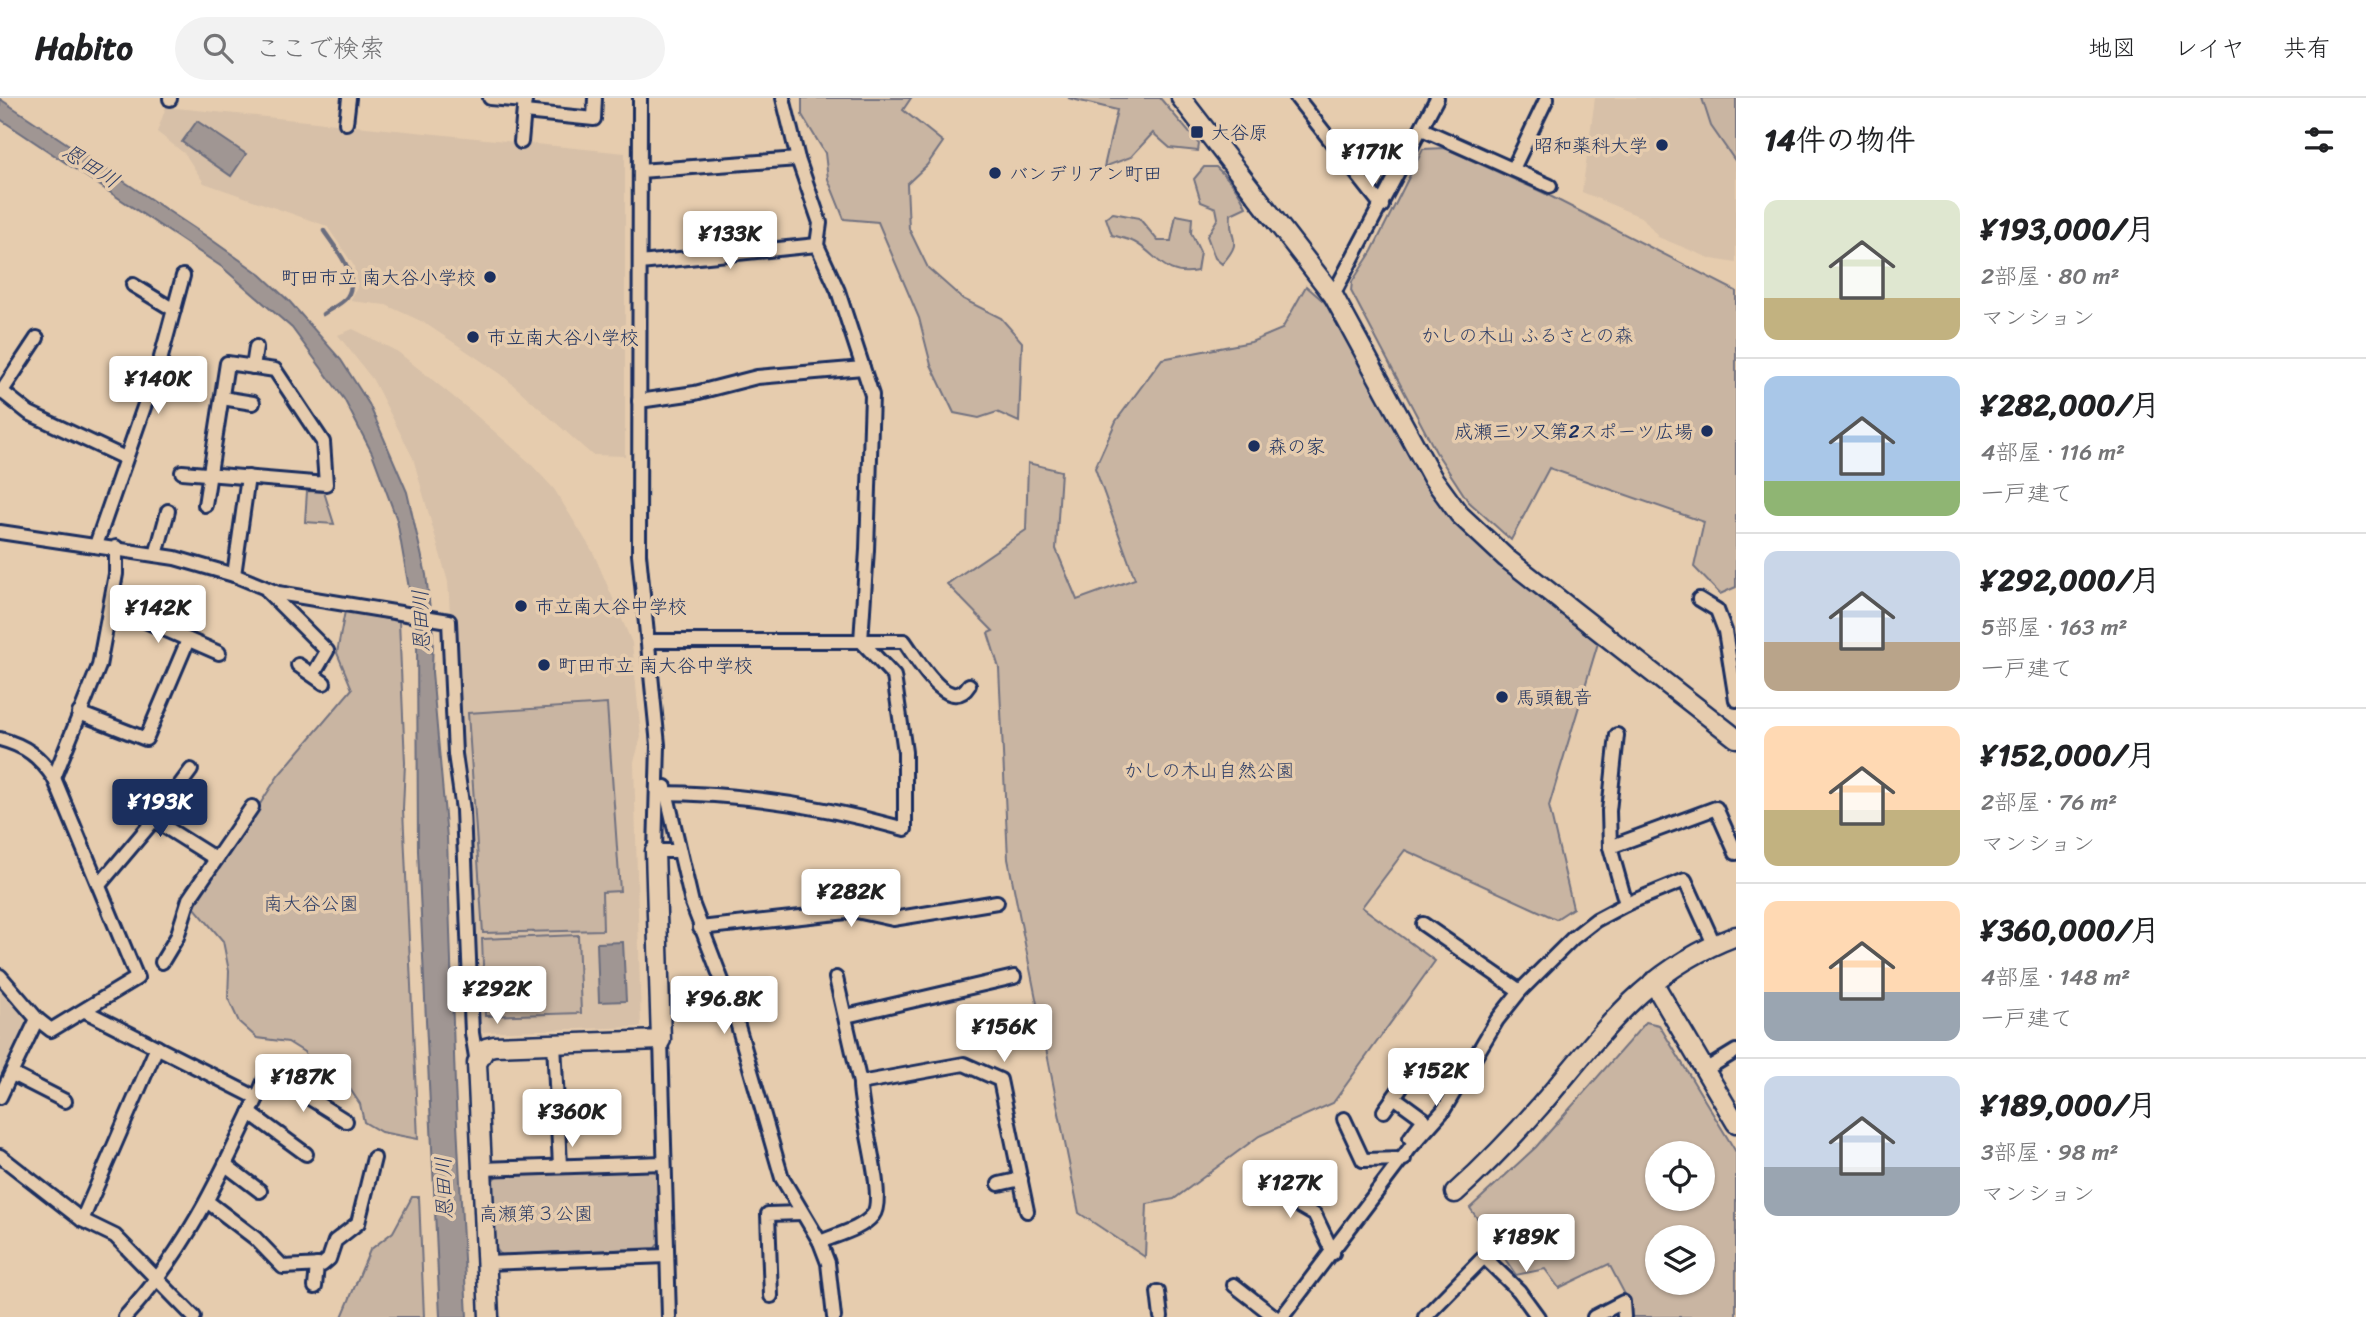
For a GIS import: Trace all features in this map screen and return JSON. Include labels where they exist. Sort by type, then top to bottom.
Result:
[{"type":"street","points":[[346,123],[349,98]]},
{"type":"street","points":[[490,98],[594,118],[595,98]]},
{"type":"street","points":[[640,98],[639,554],[661,793],[655,851],[669,1317]]},
{"type":"street","points":[[661,793],[760,798],[843,811],[905,829],[905,752],[894,676],[861,641],[872,395],[838,291],[817,245],[820,223],[798,159],[783,98]]},
{"type":"street","points":[[1181,98],[1333,295],[1433,477],[1459,514],[1506,558],[1736,738]]},
{"type":"street","points":[[1297,98],[1382,206]]},
{"type":"street","points":[[1333,295],[1437,98]]},
{"type":"street","points":[[1513,169],[1547,98]]},
{"type":"street","points":[[520,142],[524,104]]},
{"type":"street","points":[[1422,129],[1549,186]]},
{"type":"street","points":[[640,171],[798,159]]},
{"type":"street","points":[[639,263],[817,245]]},
{"type":"street","points":[[96,545],[160,361],[183,276]]},
{"type":"street","points":[[133,285],[174,310]]},
{"type":"street","points":[[37,338],[3,396],[29,413],[125,458]]},
{"type":"street","points":[[253,367],[256,347]]},
{"type":"street","points":[[182,472],[210,474],[248,477],[326,484],[323,442],[275,370],[227,363],[222,398],[210,474],[205,505]]},
{"type":"street","points":[[639,401],[695,393],[757,377],[863,368]]},
{"type":"street","points":[[222,398],[253,403]]},
{"type":"street","points":[[234,575],[248,477]]},
{"type":"street","points":[[156,555],[168,511]]},
{"type":"street","points":[[0,531],[156,555],[234,575],[265,589],[449,621],[455,754],[463,810],[472,1034],[477,1063],[489,1317]]},
{"type":"street","points":[[54,778],[99,666],[116,574],[116,547]]},
{"type":"street","points":[[265,589],[327,651],[313,675]]},
{"type":"street","points":[[1699,599],[1717,610],[1725,631],[1736,700]]},
{"type":"street","points":[[111,606],[219,653]]},
{"type":"street","points":[[79,713],[146,739],[188,640]]},
{"type":"street","points":[[648,641],[904,641],[945,692],[956,695],[964,692],[969,685]]},
{"type":"street","points":[[298,665],[324,683]]},
{"type":"street","points":[[1617,735],[1609,811],[1610,847],[1626,904]]},
{"type":"street","points":[[0,739],[18,744],[38,756],[54,778],[137,978],[51,1030],[37,1019],[0,976]]},
{"type":"street","points":[[100,884],[154,820],[191,770]]},
{"type":"street","points":[[661,793],[700,928],[734,1013],[782,1178],[820,1242],[828,1263],[834,1317]]},
{"type":"street","points":[[162,962],[177,937],[189,899],[252,807]]},
{"type":"street","points":[[1610,847],[1716,808],[1736,853]]},
{"type":"street","points":[[154,820],[216,859]]},
{"type":"street","points":[[655,851],[679,851]]},
{"type":"street","points":[[1283,1317],[1407,1153],[1443,1111],[1497,1020],[1520,991],[1573,938],[1626,904],[1685,880],[1714,944]]},
{"type":"street","points":[[700,928],[856,911],[893,919],[997,902]]},
{"type":"street","points":[[1423,924],[1520,991]]},
{"type":"street","points":[[1455,1194],[1541,1105],[1605,1026],[1653,982],[1714,944],[1736,936]]},
{"type":"street","points":[[846,1016],[1014,976]]},
{"type":"street","points":[[820,1242],[867,1222],[877,1206],[873,1157],[859,1099],[860,1083],[836,978]]},
{"type":"street","points":[[1653,982],[1736,1123]]},
{"type":"street","points":[[85,1011],[257,1098]]},
{"type":"street","points":[[0,1097],[37,1019]]},
{"type":"street","points":[[477,1063],[486,1048],[494,1046],[661,1040]]},
{"type":"street","points":[[554,1044],[560,1166]]},
{"type":"street","points":[[82,1220],[157,1047]]},
{"type":"street","points":[[1704,1070],[1736,1051]]},
{"type":"street","points":[[860,1083],[964,1064],[1000,1080],[1027,1211]]},
{"type":"street","points":[[125,1317],[158,1281],[208,1202],[227,1167],[268,1072],[346,1121]]},
{"type":"street","points":[[12,1074],[65,1101]]},
{"type":"street","points":[[1384,1111],[1408,1077]]},
{"type":"street","points":[[1394,1097],[1424,1119],[1405,1144],[1407,1153]]},
{"type":"street","points":[[250,1114],[306,1154]]},
{"type":"street","points":[[1344,1119],[1363,1160],[1407,1153]]},
{"type":"street","points":[[0,1156],[82,1220],[115,1236],[194,1317]]},
{"type":"street","points":[[208,1202],[255,1238],[283,1267],[317,1265],[329,1259],[335,1241],[358,1223],[374,1158]]},
{"type":"street","points":[[482,1169],[664,1163]]},
{"type":"street","points":[[227,1167],[260,1191]]},
{"type":"street","points":[[999,1184],[1021,1179]]},
{"type":"street","points":[[1254,1180],[1315,1215],[1334,1253]]},
{"type":"street","points":[[771,1296],[768,1214],[802,1213]]},
{"type":"street","points":[[487,1263],[667,1256]]},
{"type":"street","points":[[1425,1317],[1484,1257],[1519,1291],[1538,1317]]},
{"type":"street","points":[[315,1287],[317,1265]]},
{"type":"street","points":[[770,1280],[786,1280]]},
{"type":"street","points":[[1234,1285],[1275,1317]]},
{"type":"street","points":[[1158,1292],[1161,1317]]},
{"type":"street","points":[[1594,1317],[1623,1302],[1624,1317]]},
{"type":"shaded area","name":"昭和薬科大学","points":[[1595,98],[1736,98],[1736,263],[1712,259],[1658,237],[1643,218],[1582,192]]},
{"type":"shaded area","name":"町田市立 南大谷小学校","points":[[166,107],[625,153],[625,456],[592,455],[501,374],[423,322],[386,305],[350,301],[357,288],[354,266],[327,226],[204,183],[185,154],[157,132]]},
{"type":"shaded area","name":"町田市立 南大谷中学校","points":[[353,329],[398,352],[471,411],[529,462],[554,489],[593,552],[632,643],[641,737],[634,762],[641,1027],[477,1032],[448,582],[413,458],[373,380],[338,335]]},
{"type":"shaded area","points":[[0,990],[29,1021],[0,1079]]},
{"type":"green space","points":[[802,98],[911,98],[903,110],[943,142],[927,165],[907,184],[909,229],[928,268],[963,299],[1001,318],[1022,342],[1019,422],[997,412],[979,418],[954,413],[931,365],[919,318],[878,222],[844,219],[828,179],[825,153],[802,115]]},
{"type":"green space","points":[[1068,98],[1160,98],[1199,144],[1198,151],[1170,148],[1153,133],[1131,157],[1104,167],[1117,110]]},
{"type":"green space","points":[[1702,98],[1736,98],[1736,162],[1711,126]]},
{"type":"green space","name":"かしの木山 ふるさとの森","points":[[1445,148],[1542,192],[1736,291],[1736,587],[1720,594],[1694,567],[1704,522],[1549,468],[1511,540],[1468,501],[1436,452],[1351,291],[1352,282],[1372,251],[1423,149]]},
{"type":"green space","points":[[1204,167],[1216,167],[1221,171],[1237,190],[1246,207],[1231,214],[1234,244],[1222,264],[1215,258],[1207,236],[1218,218],[1216,208],[1201,202],[1194,179]]},
{"type":"green space","points":[[1113,213],[1139,218],[1158,241],[1171,241],[1176,215],[1192,218],[1191,233],[1200,252],[1197,271],[1176,271],[1168,268],[1134,242],[1112,235],[1106,218]]},
{"type":"green space","name":"かしの木山自然公園","points":[[1306,286],[1329,306],[1398,436],[1448,512],[1484,550],[1598,643],[1549,806],[1573,908],[1556,919],[1405,850],[1362,907],[1435,961],[1333,1103],[1259,1136],[1174,1199],[1147,1204],[1145,1257],[1079,1213],[1008,859],[999,668],[988,633],[993,631],[947,584],[1026,530],[1028,463],[1061,471],[1056,549],[1077,600],[1135,579],[1095,468],[1116,421],[1162,359],[1251,342],[1282,329]]},
{"type":"green space","points":[[307,491],[324,492],[334,524],[305,522]]},
{"type":"green space","name":"南大谷公園","points":[[345,611],[399,621],[405,763],[403,809],[418,1139],[381,1132],[364,1122],[360,1104],[350,1089],[320,1076],[304,1052],[288,1042],[257,1038],[239,1022],[228,998],[229,971],[223,941],[194,907],[278,776],[352,689],[337,653]]},
{"type":"green space","points":[[607,704],[620,891],[602,892],[603,930],[483,933],[468,713]]},
{"type":"green space","points":[[578,935],[581,1013],[485,1016],[482,939]]},
{"type":"green space","points":[[1646,1022],[1659,1025],[1736,1152],[1736,1317],[1631,1317],[1630,1304],[1609,1264],[1559,1288],[1545,1269],[1516,1275],[1470,1208],[1536,1147]]},
{"type":"green space","name":"高瀬第３公園","points":[[653,1170],[658,1175],[660,1242],[655,1248],[501,1255],[496,1249],[492,1181],[497,1175]]},
{"type":"green space","points":[[412,1197],[419,1197],[424,1317],[342,1317],[370,1250],[393,1232]]},
{"type":"water","name":"恩田川","points":[[0,99],[209,238],[261,275],[290,302],[341,360],[369,404],[407,492],[426,575],[433,635],[432,672],[447,838],[455,1085],[467,1317],[440,1317],[418,851],[417,634],[397,520],[372,453],[344,399],[292,328],[222,267],[0,119]]},
{"type":"water","points":[[197,121],[246,154],[231,176],[182,142]]},
{"type":"water","points":[[623,942],[626,1001],[599,1002],[597,943]]},
{"type":"waterway","points":[[323,314],[347,297],[351,280],[345,262],[324,231]]},
{"type":"place","name":"大谷原","points":[[1197,132]]},
{"type":"place","name":"昭和薬科大学","points":[[1662,145]]},
{"type":"place","name":"バンデリアン町田","points":[[995,173]]},
{"type":"place","name":"町田市立 南大谷小学校","points":[[490,277]]},
{"type":"place","name":"市立南大谷小学校","points":[[473,337]]},
{"type":"place","name":"成瀬三ツ又第2スポーツ広場","points":[[1707,431]]},
{"type":"place","name":"森の家","points":[[1254,446]]},
{"type":"place","name":"市立南大谷中学校","points":[[521,606]]},
{"type":"place","name":"町田市立 南大谷中学校","points":[[544,665]]},
{"type":"place","name":"馬頭観音","points":[[1502,697]]}]
